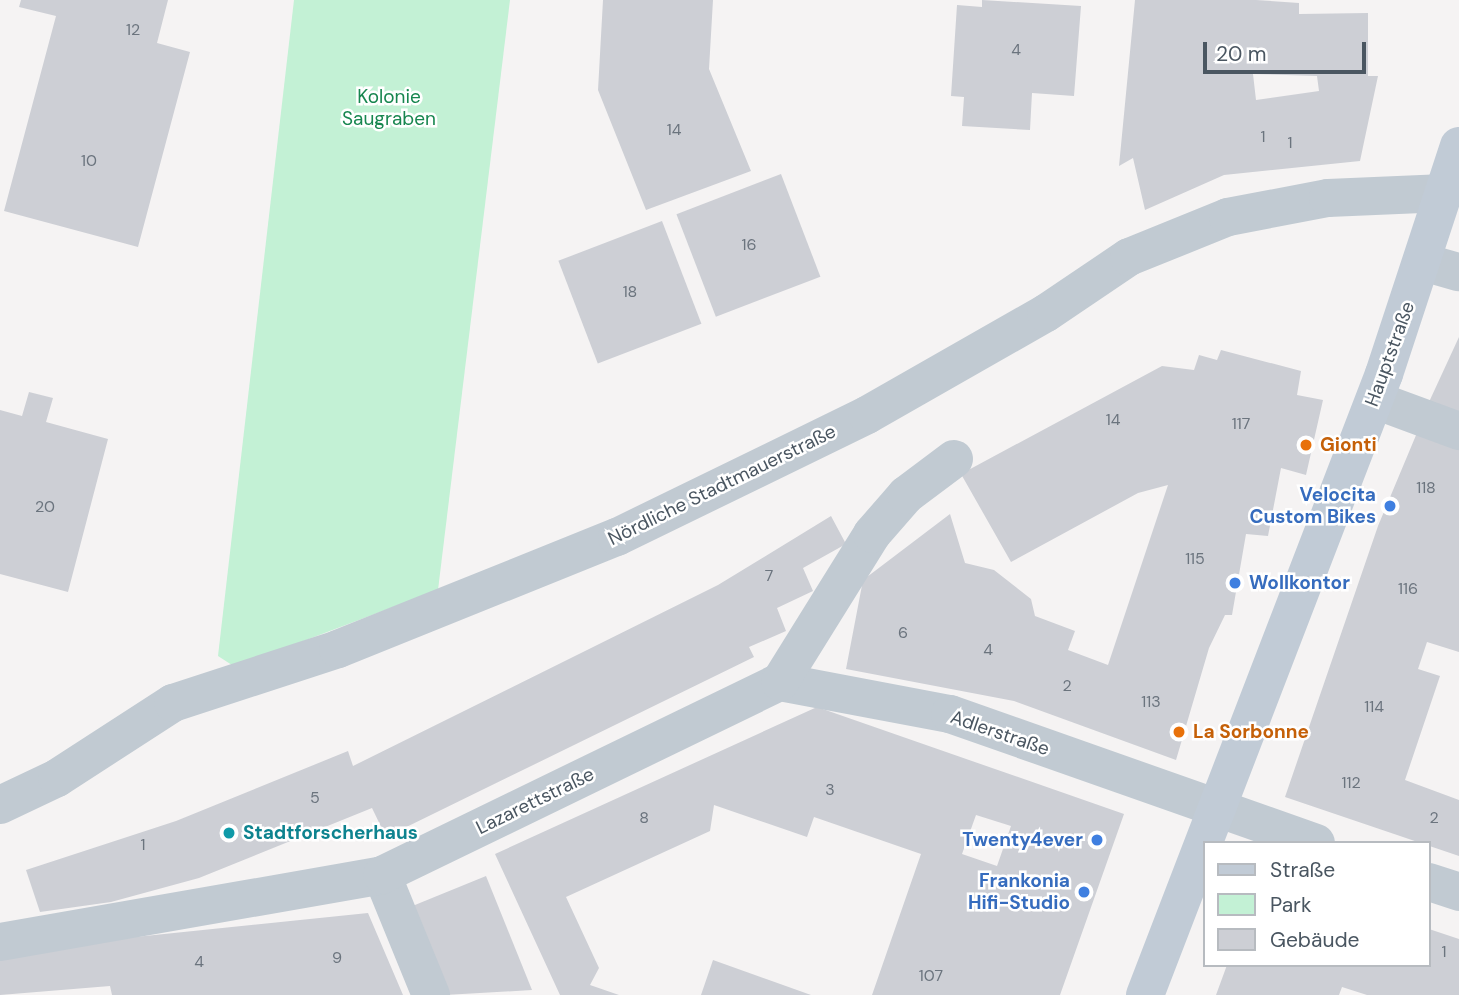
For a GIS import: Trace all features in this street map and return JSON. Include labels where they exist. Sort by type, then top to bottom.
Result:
[{"type":"street","name":"Hauptstraße","points":[[1146,995],[1214,808],[1375,400],[1441,267],[1444,193],[1459,146]]},
{"type":"street","name":"Nördliche Stadtmauerstraße","points":[[0,805],[57,778],[173,704],[338,649],[617,537],[867,415],[1046,313],[1129,257],[1228,217],[1328,198],[1444,193]]},
{"type":"street","points":[[1375,400],[1459,431]]},
{"type":"street","points":[[780,682],[872,534],[905,495],[954,459]]},
{"type":"street","name":"Adlerstraße","points":[[780,682],[950,714],[1309,841]]},
{"type":"street","name":"Lazarettstraße","points":[[0,942],[382,875],[780,682]]},
{"type":"street","points":[[382,875],[431,995]]},
{"type":"street","points":[[1431,883],[1459,892]]},
{"type":"green space","name":"Kolonie Saugraben","points":[[294,0],[510,0],[438,590],[235,667],[218,656]]},
{"type":"building","points":[[21,0],[168,0],[157,43],[190,52],[138,247],[4,211],[56,16],[19,7]]},
{"type":"building","points":[[603,0],[713,0],[709,69],[751,171],[646,210],[598,90]]},
{"type":"building","points":[[982,0],[1081,6],[1074,96],[1032,93],[1030,130],[962,126],[964,97],[951,96],[957,5],[982,7]]},
{"type":"building","points":[[1135,0],[1256,0],[1299,3],[1299,14],[1368,13],[1368,76],[1378,76],[1360,161],[1224,175],[1145,210],[1133,158],[1119,166]],"holes":[[[1253,74],[1317,76],[1319,91],[1256,100]]]},
{"type":"building","points":[[781,174],[820,277],[716,317],[676,214]]},
{"type":"building","points":[[662,221],[701,324],[598,363],[558,261]]},
{"type":"building","points":[[1459,337],[1459,416],[1429,402]]},
{"type":"building","points":[[1221,350],[1301,371],[1297,395],[1323,400],[1306,475],[1281,468],[1268,536],[1246,534],[1232,615],[1225,615],[1209,648],[1176,760],[1014,701],[846,669],[863,580],[950,514],[965,563],[994,570],[1031,599],[1035,616],[1075,631],[1068,650],[1108,665],[1168,485],[1138,493],[1011,562],[961,474],[1162,366],[1194,370],[1199,355],[1217,360]]},
{"type":"building","points":[[29,392],[53,398],[46,422],[108,439],[68,592],[0,574],[0,410],[22,416]]},
{"type":"building","points":[[1419,428],[1459,444],[1459,652],[1427,642],[1418,669],[1440,676],[1405,780],[1459,800],[1459,856],[1431,847],[1431,841],[1415,841],[1285,797],[1378,526]]},
{"type":"building","points":[[831,516],[846,544],[803,568],[813,591],[777,608],[786,631],[749,647],[754,657],[386,837],[372,808],[199,878],[111,902],[40,912],[26,870],[176,821],[348,751],[353,766],[718,585]]},
{"type":"building","points":[[817,707],[1124,814],[1060,995],[872,995],[921,854],[814,817],[807,837],[714,805],[710,831],[566,897],[599,968],[590,985],[619,995],[560,995],[495,854]],"holes":[[[976,815],[1011,826],[997,866],[962,854]]]},
{"type":"building","points":[[486,876],[532,990],[445,995],[410,907]]},
{"type":"building","points":[[368,913],[403,995],[112,995],[110,986],[0,995],[0,951]]},
{"type":"building","points":[[1431,930],[1459,939],[1459,995],[1367,995],[1342,987],[1339,995],[1216,995],[1226,967],[1431,967]]},
{"type":"building","points":[[713,960],[811,995],[701,995]]},
{"type":"place","name":"Gionti","points":[[1306,445]]},
{"type":"place","name":"Velocita Custom Bikes","points":[[1390,506]]},
{"type":"place","name":"Wollkontor","points":[[1235,583]]},
{"type":"place","name":"La Sorbonne","points":[[1179,732]]},
{"type":"place","name":"Stadtforscherhaus","points":[[229,833]]},
{"type":"place","name":"Twenty4ever","points":[[1097,840]]},
{"type":"place","name":"Frankonia Hifi-Studio","points":[[1084,892]]}]
